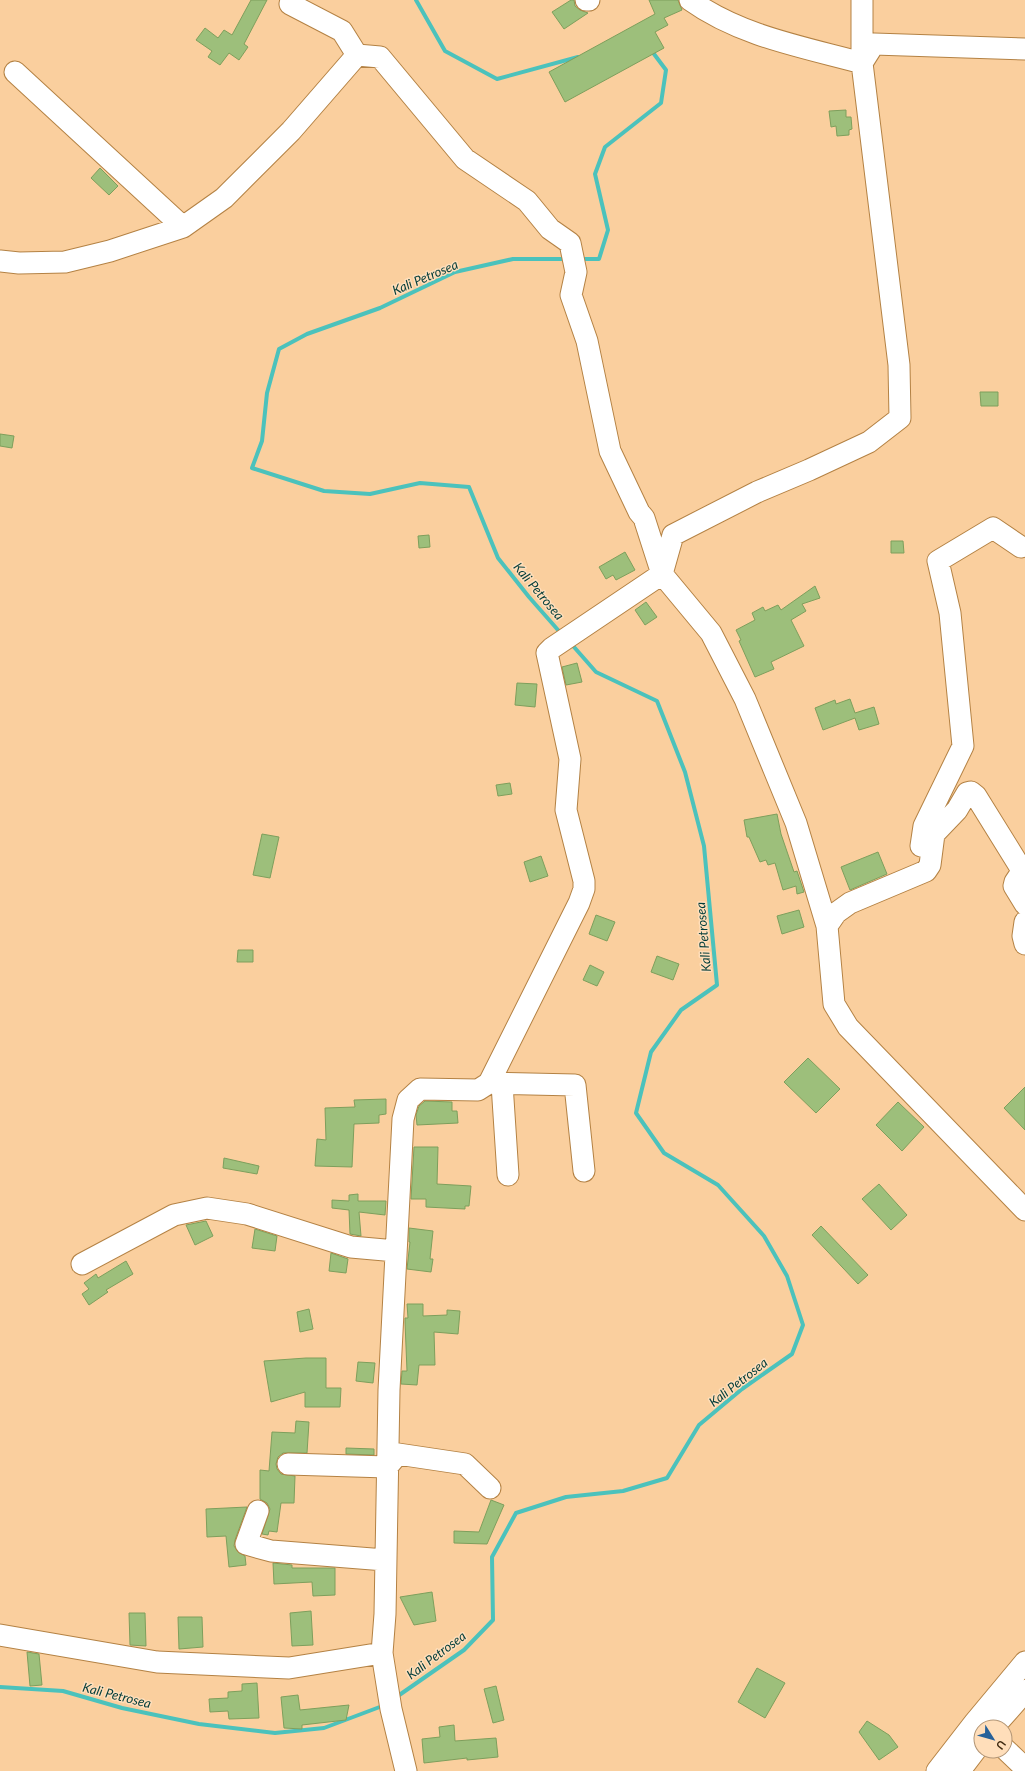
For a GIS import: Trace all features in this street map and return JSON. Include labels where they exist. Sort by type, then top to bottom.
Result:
[{"type":"main road","points":[[990,1719],[1025,1691]]},
{"type":"main road","points":[[959,1771],[973,1753]]},
{"type":"street","points":[[291,0],[290,4],[342,31],[357,55]]},
{"type":"street","points":[[690,0],[708,13],[738,27],[769,38],[862,63]]},
{"type":"street","points":[[508,1175],[495,1084],[579,903],[584,889],[584,881],[566,810],[570,759],[569,750],[547,653],[552,648],[662,574],[673,535],[757,492],[809,470],[868,442],[900,418],[899,365],[862,63],[862,0]]},
{"type":"street","points":[[862,63],[874,44],[1025,49]]},
{"type":"street","points":[[0,261],[19,264],[65,262],[110,251],[183,227],[224,198],[291,131],[357,55]]},
{"type":"street","points":[[357,55],[380,58],[465,159],[527,201],[550,228],[570,243],[576,272],[570,295],[587,341],[610,451],[644,518],[662,574],[711,633],[745,699],[796,823],[827,926],[833,976],[834,1004],[848,1027],[1025,1210]]},
{"type":"street","points":[[15,72],[183,227]]},
{"type":"street","points":[[917,875],[924,826],[963,746],[950,613],[938,561],[993,528],[1021,547]]},
{"type":"street","points":[[827,926],[836,913],[850,903],[926,871],[930,865],[934,834],[957,810],[968,793],[971,792],[976,796],[1020,867],[1022,873],[1015,882],[1014,886],[1025,904]]},
{"type":"street","points":[[1025,922],[1023,936],[1025,944]]},
{"type":"street","points":[[406,1771],[391,1709],[382,1653],[385,1614],[389,1390],[403,1119],[408,1100],[420,1090],[478,1090],[495,1084],[575,1085],[584,1171]]},
{"type":"street","points":[[82,1264],[174,1215],[207,1208],[247,1214],[351,1248],[396,1251]]},
{"type":"street","points":[[387,1467],[398,1454],[465,1464],[490,1488]]},
{"type":"street","points":[[288,1464],[387,1467]]},
{"type":"street","points":[[258,1511],[246,1544],[271,1551],[385,1560]]},
{"type":"street","points":[[0,1635],[165,1662],[289,1668],[382,1653]]},
{"type":"street","points":[[987,1719],[1025,1662]]},
{"type":"street","points":[[937,1771],[973,1735]]},
{"type":"street","points":[[1013,1757],[1025,1768]]},
{"type":"building","points":[[251,0],[267,0],[244,44],[248,47],[239,60],[229,53],[220,65],[208,57],[212,51],[196,40],[205,28],[218,38],[224,30],[232,35]]},
{"type":"building","points":[[571,0],[574,0],[575,6],[580,10],[588,13],[564,29],[552,12]]},
{"type":"building","points":[[649,0],[678,0],[682,10],[664,18],[668,25],[655,32],[664,48],[565,102],[549,72],[655,14]]},
{"type":"building","points":[[846,110],[846,117],[851,117],[852,129],[849,130],[849,135],[837,136],[836,126],[831,127],[829,111]]},
{"type":"building","points":[[100,168],[118,186],[109,195],[91,178]]},
{"type":"building","points":[[980,392],[998,392],[998,406],[981,406]]},
{"type":"building","points":[[0,434],[14,436],[12,448],[0,446]]},
{"type":"building","points":[[429,535],[430,547],[419,548],[418,536]]},
{"type":"building","points":[[891,541],[903,541],[904,553],[891,553]]},
{"type":"building","points":[[625,552],[635,570],[616,580],[613,575],[606,579],[599,567]]},
{"type":"building","points":[[815,586],[820,598],[802,604],[806,611],[791,620],[804,646],[771,662],[774,669],[755,677],[739,641],[741,640],[736,630],[755,620],[752,613],[763,607],[765,611],[778,605],[781,610]]},
{"type":"building","points":[[646,602],[657,617],[645,625],[635,610]]},
{"type":"building","points":[[577,663],[582,682],[566,685],[562,667]]},
{"type":"building","points":[[517,683],[537,684],[535,707],[515,705]]},
{"type":"building","points":[[850,699],[855,713],[874,707],[879,724],[859,730],[855,718],[823,730],[815,708],[835,700],[836,704]]},
{"type":"building","points":[[510,783],[512,794],[498,796],[496,785]]},
{"type":"building","points":[[777,814],[781,834],[794,872],[797,871],[804,892],[797,894],[796,886],[783,890],[775,863],[768,865],[766,860],[760,862],[749,837],[747,837],[744,820]]},
{"type":"building","points":[[262,834],[279,837],[270,878],[253,875]]},
{"type":"building","points":[[878,852],[887,874],[850,890],[841,867]]},
{"type":"building","points":[[541,856],[548,876],[530,882],[524,862]]},
{"type":"building","points":[[799,910],[804,927],[782,934],[777,916]]},
{"type":"building","points":[[596,915],[615,922],[607,941],[589,934]]},
{"type":"building","points":[[238,950],[253,950],[253,962],[237,962]]},
{"type":"building","points":[[657,956],[679,964],[673,980],[651,972]]},
{"type":"building","points":[[590,965],[604,972],[597,986],[583,980]]},
{"type":"building","points":[[808,1058],[840,1089],[816,1113],[784,1082]]},
{"type":"building","points":[[1025,1087],[1025,1130],[1004,1108]]},
{"type":"building","points":[[386,1099],[386,1114],[379,1115],[379,1123],[354,1124],[352,1167],[315,1166],[317,1139],[326,1140],[325,1108],[355,1107],[354,1100]]},
{"type":"building","points":[[425,1101],[452,1102],[452,1111],[457,1111],[458,1123],[417,1125],[416,1115],[419,1106]]},
{"type":"building","points":[[898,1102],[924,1127],[902,1151],[876,1125]]},
{"type":"building","points":[[414,1147],[438,1147],[437,1184],[471,1186],[469,1206],[465,1206],[465,1209],[426,1207],[426,1199],[411,1199]]},
{"type":"building","points":[[224,1158],[259,1166],[257,1174],[223,1168]]},
{"type":"building","points":[[879,1184],[907,1215],[891,1230],[862,1199]]},
{"type":"building","points":[[358,1194],[358,1201],[386,1201],[385,1215],[359,1212],[361,1236],[350,1234],[349,1210],[332,1208],[332,1200],[349,1201],[349,1195]]},
{"type":"building","points":[[206,1221],[213,1236],[195,1245],[186,1225]]},
{"type":"building","points":[[821,1226],[868,1275],[858,1284],[812,1235]]},
{"type":"building","points":[[409,1228],[433,1231],[430,1259],[433,1259],[431,1272],[407,1269],[410,1242]]},
{"type":"building","points":[[255,1229],[277,1236],[275,1251],[252,1248]]},
{"type":"building","points":[[331,1253],[348,1259],[346,1273],[329,1271]]},
{"type":"building","points":[[126,1261],[133,1274],[106,1290],[108,1292],[89,1305],[82,1294],[89,1289],[84,1283],[96,1274],[98,1278]]},
{"type":"building","points":[[407,1304],[423,1304],[423,1316],[447,1315],[447,1310],[460,1311],[458,1334],[434,1332],[435,1365],[419,1365],[417,1385],[401,1384],[402,1371],[407,1371],[405,1318],[408,1318]]},
{"type":"building","points":[[309,1309],[313,1329],[300,1332],[297,1312]]},
{"type":"building","points":[[326,1358],[326,1388],[341,1388],[340,1407],[305,1407],[305,1392],[271,1402],[264,1361]]},
{"type":"building","points":[[358,1362],[375,1363],[373,1383],[356,1381]]},
{"type":"building","points":[[296,1421],[309,1422],[307,1453],[283,1453],[278,1457],[276,1464],[277,1469],[281,1474],[295,1476],[294,1503],[281,1503],[277,1532],[269,1531],[268,1535],[262,1534],[270,1509],[267,1503],[260,1499],[260,1470],[269,1471],[272,1432],[295,1433]]},
{"type":"building","points":[[346,1448],[374,1449],[374,1455],[346,1454]]},
{"type":"building","points":[[491,1500],[504,1505],[487,1544],[454,1543],[454,1531],[479,1532]]},
{"type":"building","points":[[247,1507],[234,1546],[238,1552],[245,1556],[246,1565],[229,1567],[226,1536],[207,1537],[206,1509]]},
{"type":"building","points":[[273,1563],[292,1565],[292,1568],[335,1568],[335,1595],[313,1596],[312,1582],[274,1584]]},
{"type":"building","points":[[432,1592],[436,1621],[414,1625],[400,1597]]},
{"type":"building","points":[[311,1611],[313,1645],[292,1646],[290,1613]]},
{"type":"building","points":[[129,1613],[145,1613],[146,1646],[130,1645]]},
{"type":"building","points":[[178,1617],[202,1617],[203,1647],[179,1649]]},
{"type":"building","points":[[27,1652],[39,1654],[42,1685],[30,1686]]},
{"type":"building","points":[[757,1668],[785,1683],[765,1718],[738,1702]]},
{"type":"building","points":[[257,1683],[259,1718],[229,1719],[228,1711],[210,1712],[209,1699],[228,1698],[228,1692],[242,1691],[242,1684]]},
{"type":"building","points":[[496,1686],[504,1720],[493,1723],[484,1689]]},
{"type":"building","points":[[298,1695],[300,1710],[349,1705],[346,1720],[302,1725],[302,1729],[284,1728],[281,1697]]},
{"type":"building","points":[[867,1721],[889,1735],[898,1747],[879,1760],[859,1732]]},
{"type":"building","points":[[454,1725],[455,1741],[496,1738],[498,1757],[467,1760],[467,1758],[424,1763],[422,1739],[440,1737],[439,1727]]},
{"type":"waterway","name":"Kali Petrosea","points":[[416,0],[445,51],[497,79],[578,57]]},
{"type":"waterway","name":"Kali Petrosea","points":[[580,259],[599,259],[608,230],[595,174],[605,147],[661,103],[666,70],[651,50]]},
{"type":"waterway","name":"Kali Petrosea","points":[[558,630],[498,558],[469,487],[420,483],[370,494],[324,491],[252,468],[262,441],[267,393],[279,349],[307,334],[380,308],[455,272],[513,259],[567,259]]},
{"type":"waterway","name":"Kali Petrosea","points":[[395,1698],[464,1650],[493,1620],[492,1557],[516,1513],[566,1497],[623,1491],[667,1478],[699,1425],[742,1389],[792,1354],[803,1325],[787,1276],[764,1236],[718,1185],[664,1153],[636,1113],[651,1052],[681,1010],[717,985],[704,846],[685,772],[657,701],[596,672],[574,647]]},
{"type":"waterway","name":"Kali Petrosea","points":[[0,1687],[63,1691],[122,1708],[199,1724],[275,1733],[324,1728],[385,1705]]}]
